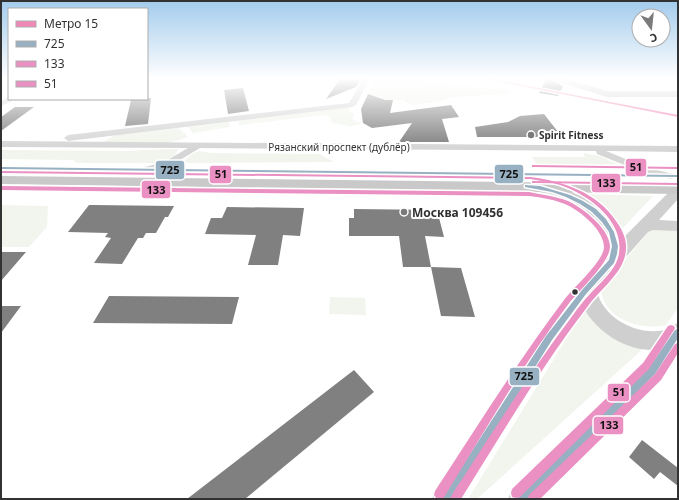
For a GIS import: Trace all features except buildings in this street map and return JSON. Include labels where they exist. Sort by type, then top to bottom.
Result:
[{"type":"main road","points":[[1,168],[676,183]]},
{"type":"main road","points":[[1,180],[530,186],[676,183]]},
{"type":"main road","points":[[446,499],[549,338],[587,289],[642,228],[676,183]]},
{"type":"main road","points":[[530,186],[568,195],[588,207],[599,216],[613,237],[615,247],[612,261]]},
{"type":"main road","points":[[642,228],[652,226],[678,226]]},
{"type":"main road","points":[[587,289],[590,302],[602,318],[617,329],[635,339],[657,341],[676,334]]},
{"type":"main road","points":[[522,499],[652,371],[676,334]]},
{"type":"street","points":[[4,144],[97,135],[352,105],[354,101]]},
{"type":"street","points":[[89,144],[97,135]]},
{"type":"street","name":"Рязанский проспект (дублёр)","points":[[4,144],[678,149]]},
{"type":"street","points":[[144,170],[167,164],[198,146]]},
{"type":"street","points":[[582,149],[604,153],[676,183]]},
{"type":"shaded area","points":[[406,101],[439,101],[437,102],[411,105]]},
{"type":"shaded area","points":[[350,106],[349,112],[354,114],[352,119],[362,124],[350,126],[332,123],[331,117],[324,115],[239,125],[239,120]]},
{"type":"shaded area","points":[[229,122],[230,127],[193,133],[188,127]]},
{"type":"shaded area","points":[[158,128],[163,130],[179,128],[188,137],[168,143],[104,142],[116,134]]},
{"type":"shaded area","points":[[178,149],[176,154],[161,163],[77,163],[73,160],[1,159],[1,150],[135,151]]},
{"type":"shaded area","points":[[199,151],[211,153],[319,154],[334,162],[182,163],[192,154]]},
{"type":"shaded area","points":[[583,153],[600,156],[623,167],[539,167],[532,157],[585,157]]},
{"type":"shaded area","points":[[584,194],[653,196],[620,231],[614,223]]},
{"type":"shaded area","points":[[1,205],[48,206],[47,227],[29,247],[1,247]]},
{"type":"shaded area","points":[[650,230],[678,230],[678,308],[666,325],[646,326],[625,320],[608,308],[603,299],[601,289]]},
{"type":"shaded area","points":[[330,297],[365,298],[366,315],[329,314]]},
{"type":"shaded area","points":[[585,308],[645,347],[477,499],[468,499]]},
{"type":"metro line","name":"15","points":[[603,101],[678,116]]},
{"type":"transit line","name":"51","points":[[534,166],[678,168]]},
{"type":"transit line","name":"725","points":[[1,168],[678,176]]},
{"type":"transit line","name":"51","points":[[1,172],[530,178],[561,184],[589,197],[605,211],[618,227],[623,246],[619,262],[610,277],[586,303],[551,350],[455,499]]},
{"type":"transit line","name":"133","points":[[534,182],[678,184]]},
{"type":"transit line","name":"725","points":[[527,186],[554,191],[568,196],[582,202],[594,211],[604,221],[611,232],[615,246],[612,261]]},
{"type":"transit line","name":"133","points":[[1,188],[529,194],[565,202],[578,209],[592,220],[603,233],[606,240],[606,253],[568,300],[534,347],[439,495]]},
{"type":"transit line","name":"725","points":[[446,499],[549,338],[584,292],[612,261]]},
{"type":"transit line","name":"51","points":[[516,493],[646,366],[671,328]]},
{"type":"transit line","name":"725","points":[[522,499],[652,371],[678,332]]},
{"type":"transit line","name":"133","points":[[533,499],[658,377],[678,346]]},
{"type":"place","name":"Spirit Fitness","points":[[531,135]]},
{"type":"place","name":"Москва 109456","points":[[404,212]]}]
